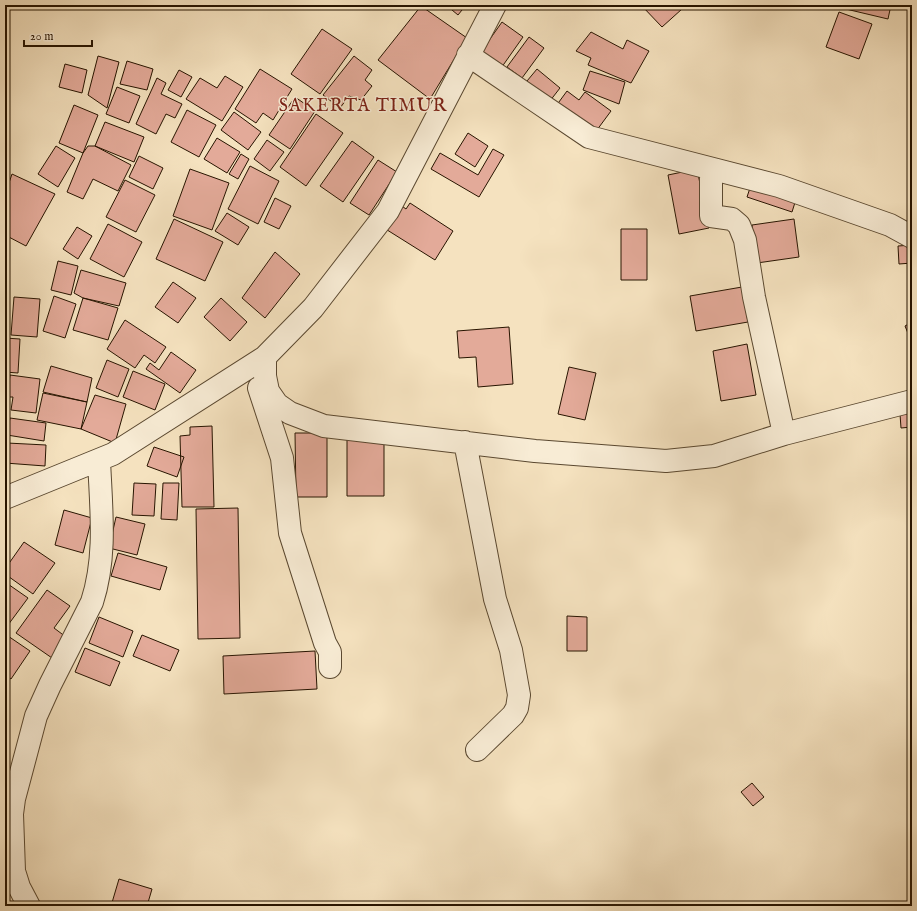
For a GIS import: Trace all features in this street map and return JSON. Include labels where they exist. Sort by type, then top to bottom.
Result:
[{"type":"street","points":[[330,667],[330,652],[325,643],[290,533],[282,458],[258,383],[265,367],[388,211],[495,5]]},
{"type":"street","points":[[468,55],[589,137],[779,186],[890,225],[912,237]]},
{"type":"street","points":[[711,169],[711,216],[732,220],[739,226],[745,240],[754,297],[784,434]]},
{"type":"street","points":[[265,367],[268,391],[277,404],[290,413],[318,424],[535,451],[666,461],[714,456],[784,434],[912,401]]},
{"type":"street","points":[[5,498],[113,454],[147,433],[265,367]]},
{"type":"street","points":[[465,442],[495,599],[512,650],[519,695],[517,708],[513,715],[477,750]]},
{"type":"street","points":[[29,906],[19,887],[14,871],[12,814],[14,799],[36,716],[92,602],[96,589],[102,547],[99,460]]},
{"type":"building","points":[[446,5],[466,5],[458,15]]},
{"type":"building","points":[[641,5],[678,5],[682,9],[662,27]]},
{"type":"building","points":[[829,5],[891,5],[888,19]]},
{"type":"building","points":[[421,6],[467,38],[430,99],[378,60]]},
{"type":"building","points":[[839,12],[872,24],[859,59],[826,47]]},
{"type":"building","points":[[502,22],[523,37],[499,71],[478,56]]},
{"type":"building","points":[[322,29],[352,49],[320,94],[291,74]]},
{"type":"building","points":[[591,32],[623,49],[627,40],[649,51],[631,83],[588,65],[591,58],[576,51]]},
{"type":"building","points":[[529,37],[544,48],[522,78],[507,67]]},
{"type":"building","points":[[98,56],[119,62],[107,108],[88,95]]},
{"type":"building","points":[[354,56],[372,70],[365,80],[372,86],[361,100],[349,96],[340,108],[323,95]]},
{"type":"building","points":[[127,61],[153,69],[147,90],[120,84]]},
{"type":"building","points":[[65,64],[87,70],[82,93],[59,87]]},
{"type":"building","points":[[260,69],[292,89],[273,120],[263,113],[256,123],[235,109]]},
{"type":"building","points":[[537,69],[560,88],[546,106],[522,87]]},
{"type":"building","points":[[179,70],[192,77],[181,97],[168,90]]},
{"type":"building","points":[[590,71],[625,82],[619,104],[583,90]]},
{"type":"building","points":[[225,76],[243,87],[222,121],[186,99],[200,78],[217,88]]},
{"type":"building","points":[[157,78],[166,83],[161,94],[182,104],[175,118],[166,114],[156,134],[136,124]]},
{"type":"building","points":[[117,87],[140,96],[129,123],[106,114]]},
{"type":"building","points":[[567,91],[579,100],[585,92],[611,111],[594,134],[556,106]]},
{"type":"building","points":[[295,97],[315,111],[290,149],[269,135]]},
{"type":"building","points":[[74,105],[98,115],[83,153],[59,143]]},
{"type":"building","points":[[187,110],[216,125],[199,157],[171,142]]},
{"type":"building","points":[[234,112],[261,132],[248,150],[221,130]]},
{"type":"building","points":[[316,114],[343,133],[306,186],[280,167]]},
{"type":"building","points":[[105,122],[144,137],[134,162],[95,146]]},
{"type":"building","points":[[468,133],[488,146],[475,167],[455,154]]},
{"type":"building","points":[[217,138],[240,152],[227,173],[204,159]]},
{"type":"building","points":[[267,140],[284,152],[270,171],[254,159]]},
{"type":"building","points":[[352,141],[374,157],[343,202],[320,186]]},
{"type":"building","points":[[56,146],[75,158],[58,187],[38,174]]},
{"type":"building","points":[[88,146],[95,146],[131,165],[118,191],[93,179],[83,199],[67,192],[83,153]]},
{"type":"building","points":[[493,149],[504,155],[479,197],[431,169],[440,153],[478,175]]},
{"type":"building","points":[[241,154],[249,159],[238,179],[229,174]]},
{"type":"building","points":[[139,156],[163,168],[153,189],[129,177]]},
{"type":"building","points":[[378,160],[397,172],[369,215],[350,203]]},
{"type":"building","points":[[250,166],[279,181],[258,224],[228,209]]},
{"type":"building","points":[[190,169],[229,183],[212,230],[173,216]]},
{"type":"building","points":[[697,169],[709,228],[679,234],[668,175]]},
{"type":"building","points":[[12,174],[55,194],[26,246],[5,235],[5,195]]},
{"type":"building","points":[[125,180],[155,195],[136,232],[106,217]]},
{"type":"building","points":[[752,182],[797,196],[792,212],[747,197]]},
{"type":"building","points":[[275,198],[291,206],[279,229],[264,222]]},
{"type":"building","points":[[410,203],[453,231],[435,260],[384,228],[399,204],[406,209]]},
{"type":"building","points":[[227,213],[249,227],[238,245],[215,231]]},
{"type":"building","points":[[174,219],[223,242],[205,281],[156,259]]},
{"type":"building","points":[[794,219],[799,257],[757,263],[752,225]]},
{"type":"building","points":[[108,224],[142,242],[124,277],[90,259]]},
{"type":"building","points":[[77,227],[92,236],[78,259],[63,249]]},
{"type":"building","points":[[621,229],[647,229],[647,280],[621,280]]},
{"type":"building","points":[[912,245],[912,263],[899,264],[898,246]]},
{"type":"building","points":[[275,252],[300,274],[265,318],[242,298]]},
{"type":"building","points":[[58,261],[78,266],[71,295],[51,290]]},
{"type":"building","points":[[81,270],[126,283],[119,306],[83,298],[74,293]]},
{"type":"building","points":[[173,282],[196,298],[178,323],[155,307]]},
{"type":"building","points":[[742,287],[748,322],[696,331],[690,296]]},
{"type":"building","points":[[54,296],[76,304],[65,338],[43,331]]},
{"type":"building","points":[[14,297],[40,299],[37,337],[11,335]]},
{"type":"building","points":[[83,298],[118,308],[108,340],[73,330]]},
{"type":"building","points":[[221,298],[247,322],[230,341],[204,317]]},
{"type":"building","points":[[125,320],[166,347],[155,363],[144,355],[135,368],[107,349]]},
{"type":"building","points":[[912,322],[912,343],[905,326]]},
{"type":"building","points":[[509,327],[513,384],[478,387],[476,357],[459,358],[457,331]]},
{"type":"building","points":[[5,338],[20,339],[18,373],[5,372]]},
{"type":"building","points":[[747,344],[756,395],[721,401],[713,351]]},
{"type":"building","points":[[171,352],[196,370],[180,393],[146,369],[150,363],[159,370]]},
{"type":"building","points":[[107,360],[129,369],[118,397],[96,388]]},
{"type":"building","points":[[51,366],[92,378],[87,402],[43,392]]},
{"type":"building","points":[[569,367],[596,373],[585,420],[558,414]]},
{"type":"building","points":[[133,371],[165,384],[155,410],[123,397]]},
{"type":"building","points":[[10,375],[40,379],[36,413],[11,410],[13,397],[7,397]]},
{"type":"building","points":[[43,393],[87,402],[81,429],[37,420]]},
{"type":"building","points":[[95,395],[126,404],[115,443],[81,429]]},
{"type":"building","points":[[912,413],[912,427],[901,428],[900,414]]},
{"type":"building","points":[[10,418],[46,423],[44,441],[7,435]]},
{"type":"building","points":[[212,426],[214,507],[182,507],[180,436],[190,435],[190,427]]},
{"type":"building","points":[[295,433],[327,433],[327,497],[296,497]]},
{"type":"building","points":[[347,436],[384,436],[384,496],[347,496]]},
{"type":"building","points":[[7,443],[46,445],[45,466],[5,463]]},
{"type":"building","points":[[154,447],[184,457],[177,477],[147,466]]},
{"type":"building","points":[[134,483],[156,484],[154,516],[132,515]]},
{"type":"building","points":[[163,483],[179,483],[177,520],[161,519]]},
{"type":"building","points":[[238,508],[240,638],[198,639],[196,509]]},
{"type":"building","points":[[64,510],[92,518],[83,553],[55,545]]},
{"type":"building","points":[[116,517],[145,524],[137,555],[109,548]]},
{"type":"building","points":[[24,542],[55,563],[33,594],[5,574],[5,569]]},
{"type":"building","points":[[118,553],[167,567],[160,590],[111,576]]},
{"type":"building","points":[[5,582],[28,598],[8,625],[5,622]]},
{"type":"building","points":[[47,590],[70,606],[54,628],[66,637],[52,658],[16,633]]},
{"type":"building","points":[[567,616],[587,617],[587,651],[567,651]]},
{"type":"building","points":[[99,617],[133,631],[123,657],[89,643]]},
{"type":"building","points":[[142,635],[179,650],[170,671],[133,656]]},
{"type":"building","points":[[8,636],[30,651],[11,679],[5,675],[5,640]]},
{"type":"building","points":[[85,648],[120,662],[110,686],[75,672]]},
{"type":"building","points":[[315,651],[317,689],[224,694],[223,656]]},
{"type":"building","points":[[752,783],[764,797],[753,806],[741,792]]},
{"type":"building","points":[[119,879],[152,889],[147,906],[111,906]]},
{"type":"district","name":"SAKERTA TIMUR","points":[[363,105]]}]
